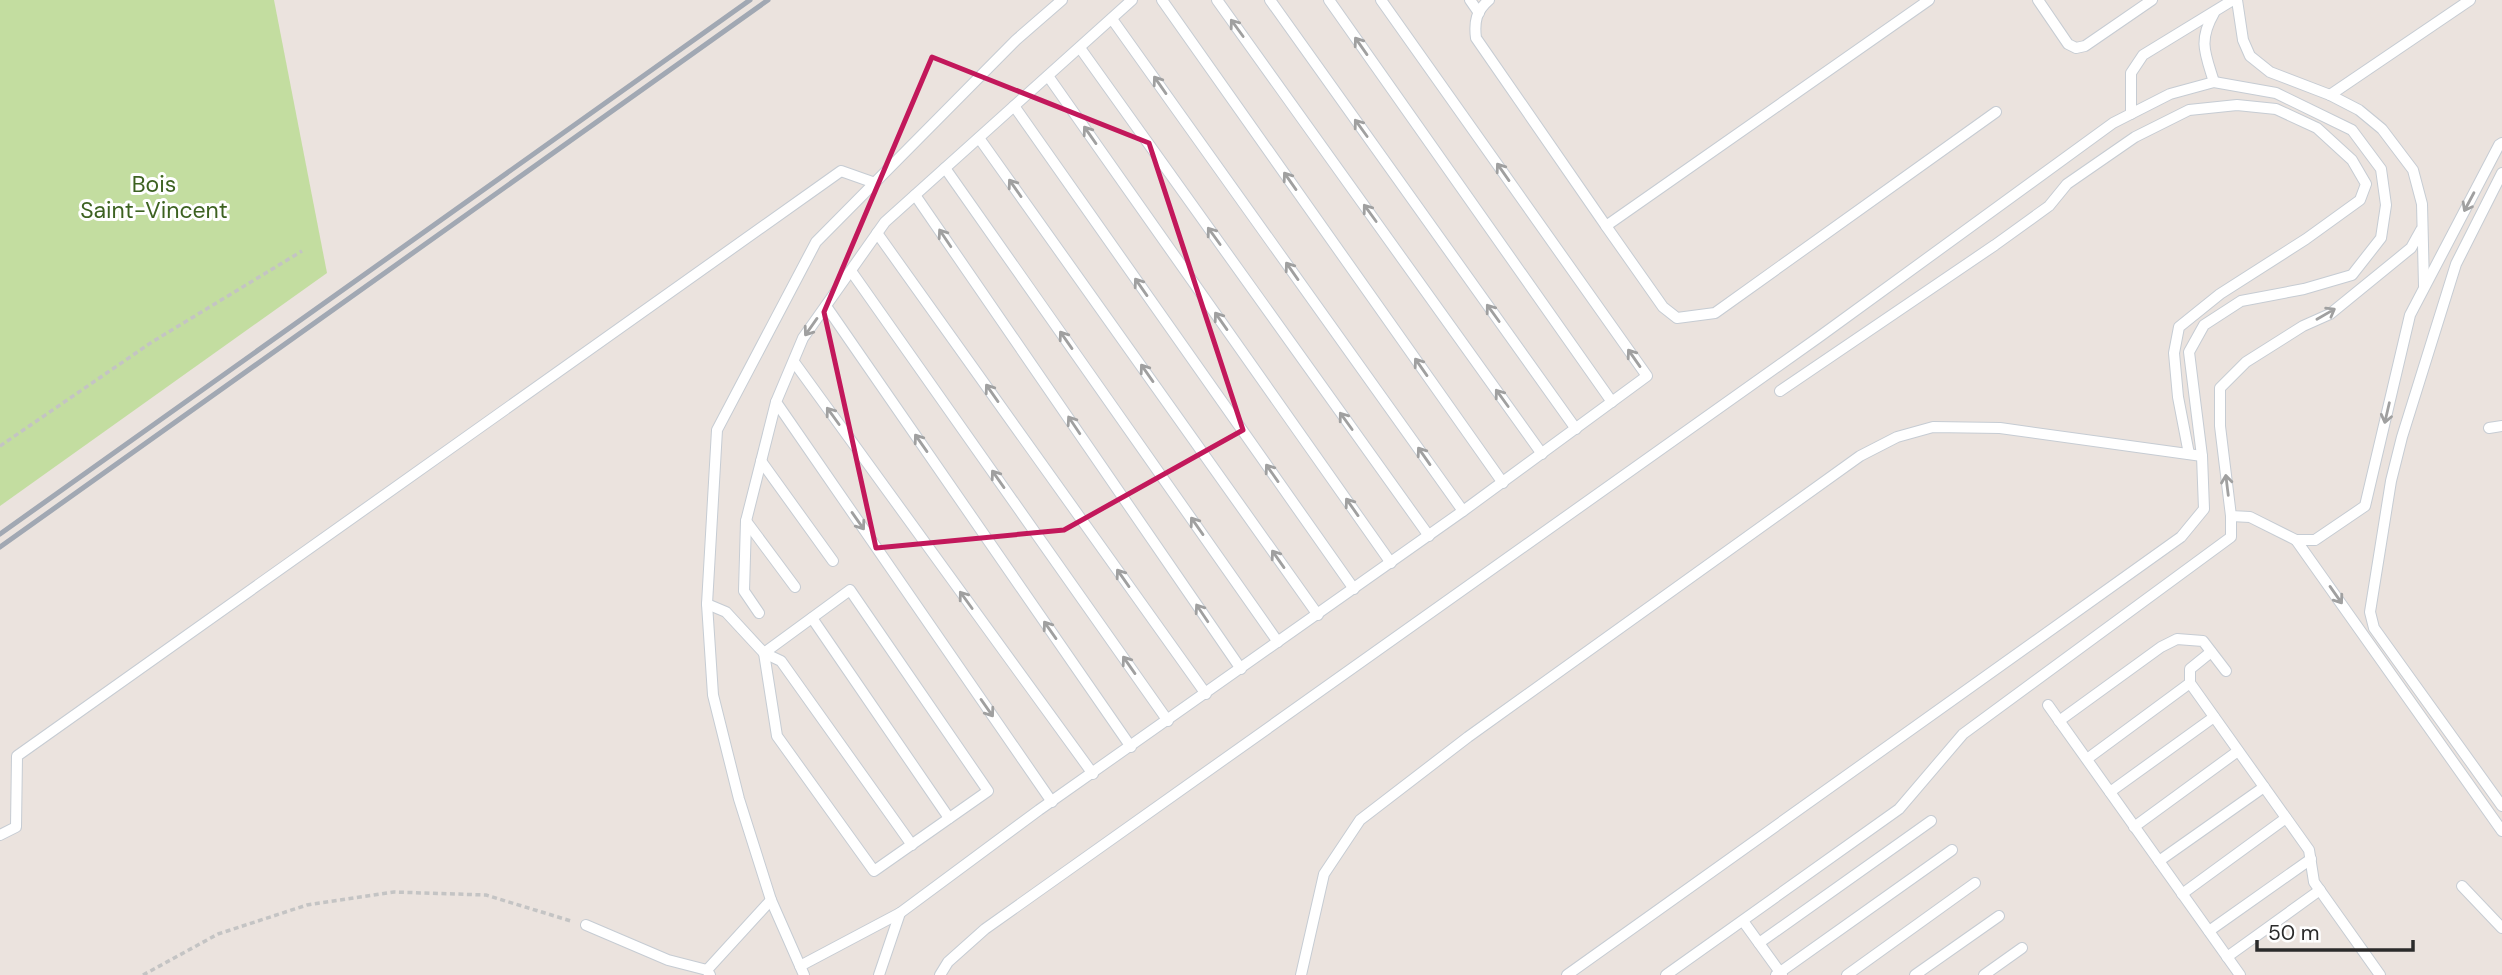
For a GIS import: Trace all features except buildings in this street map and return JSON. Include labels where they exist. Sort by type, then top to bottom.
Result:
[{"type":"lane","points":[[1062,0],[1016,40],[816,242],[717,430],[706,604],[713,695],[739,799],[771,900],[802,971],[900,913],[1052,802],[1503,483],[1647,376],[1381,0]]},
{"type":"lane","points":[[759,613],[744,592],[746,521],[776,402],[803,338],[885,222],[1132,0]]},
{"type":"lane","points":[[1162,0],[1503,483]]},
{"type":"lane","points":[[1217,0],[1542,454]]},
{"type":"lane","points":[[1270,0],[1576,429]]},
{"type":"lane","points":[[1329,0],[1612,402]]},
{"type":"lane","points":[[1470,0],[1479,13]]},
{"type":"lane","points":[[1489,0],[1474,21],[1476,38],[1663,307],[1677,318],[1715,313],[1996,111]]},
{"type":"lane","points":[[1606,226],[1929,0]]},
{"type":"lane","points":[[2038,0],[2068,44],[2076,48],[2085,46],[2152,0]]},
{"type":"lane","points":[[2131,114],[2131,73],[2143,55],[2235,0],[2243,40],[2250,56],[2270,72],[2330,94],[2359,110],[2382,129],[2413,170],[2422,204],[2424,289]]},
{"type":"lane","points":[[2330,94],[2470,0]]},
{"type":"lane","points":[[2214,82],[2205,55],[2205,29],[2215,11]]},
{"type":"lane","points":[[1112,19],[1464,511]]},
{"type":"lane","points":[[1080,48],[1429,536]]},
{"type":"lane","points":[[1048,76],[1391,563]]},
{"type":"lane","points":[[940,975],[948,961],[985,929],[1819,337],[2113,123],[2170,94],[2214,82],[2276,93],[2352,130],[2381,169],[2386,205],[2381,238],[2352,275],[2304,289],[2241,302],[2204,325],[2189,352],[2202,456],[2204,509],[2181,537],[1567,975]]},
{"type":"lane","points":[[1780,391],[1995,245],[2049,206],[2067,184],[2134,137],[2189,110],[2237,105],[2276,109],[2317,128],[2352,160],[2366,184],[2360,200],[2306,239],[2220,294],[2179,327],[2174,353],[2178,397],[2189,454]]},
{"type":"lane","points":[[1014,106],[1354,589]]},
{"type":"lane","points":[[979,138],[1318,615]]},
{"type":"lane","points":[[2231,516],[2250,517],[2296,540],[2315,540],[2365,506],[2410,315],[2502,143]]},
{"type":"lane","points":[[945,168],[1278,642]]},
{"type":"lane","points":[[0,835],[16,827],[17,756],[841,172],[875,183]]},
{"type":"lane","points":[[2502,173],[2456,264],[2402,437],[2391,481],[2370,612],[2374,628],[2502,806]]},
{"type":"lane","points":[[915,195],[1241,669]]},
{"type":"lane","points":[[1667,975],[1899,809],[1963,734],[2231,537],[2220,426],[2220,388],[2246,362],[2303,326],[2330,314],[2411,248],[2421,230]]},
{"type":"lane","points":[[877,233],[1206,694]]},
{"type":"lane","points":[[851,271],[1168,720]]},
{"type":"lane","points":[[826,306],[1131,747]]},
{"type":"lane","points":[[794,362],[1093,774]]},
{"type":"lane","points":[[776,402],[1052,802]]},
{"type":"lane","points":[[2489,428],[2502,426]]},
{"type":"lane","points":[[1301,975],[1324,874],[1360,820],[1468,737],[1860,456],[1898,437],[1933,427],[2000,428],[2202,456]]},
{"type":"lane","points":[[761,461],[833,561]]},
{"type":"lane","points":[[746,521],[795,587]]},
{"type":"lane","points":[[2296,540],[2502,831]]},
{"type":"lane","points":[[850,590],[988,791],[874,871],[777,736],[764,653],[850,590]]},
{"type":"lane","points":[[706,604],[726,612],[764,653],[781,661],[912,845]]},
{"type":"lane","points":[[812,618],[949,818]]},
{"type":"lane","points":[[2059,721],[2161,648],[2178,639],[2203,641],[2226,671]]},
{"type":"lane","points":[[2211,652],[2190,669],[2190,683],[2309,850],[2314,882],[2380,975]]},
{"type":"lane","points":[[2087,759],[2190,683]]},
{"type":"lane","points":[[2048,705],[2240,975]]},
{"type":"lane","points":[[2109,792],[2214,717]]},
{"type":"lane","points":[[2134,827],[2238,751]]},
{"type":"lane","points":[[2159,861],[2264,786]]},
{"type":"lane","points":[[2182,894],[2286,818]]},
{"type":"lane","points":[[1759,943],[1931,821]]},
{"type":"lane","points":[[1743,920],[1779,974],[1952,850]]},
{"type":"lane","points":[[2209,931],[2311,859]]},
{"type":"lane","points":[[1847,975],[1975,883]]},
{"type":"lane","points":[[2462,886],[2502,928]]},
{"type":"lane","points":[[2227,957],[2320,890]]},
{"type":"lane","points":[[586,926],[668,960],[708,973],[771,900]]},
{"type":"lane","points":[[879,975],[900,913]]},
{"type":"lane","points":[[1915,975],[1999,916]]},
{"type":"lane","points":[[1984,975],[2022,948]]},
{"type":"path","points":[[0,446],[152,342],[302,251]]},
{"type":"path","points":[[143,975],[218,934],[307,905],[394,892],[486,895],[586,926]]},
{"type":"highlighted area","points":[[932,57],[1149,143],[1243,430],[1064,530],[876,548],[824,312]]},
{"type":"green space","name":"Bois Saint-Vincent","points":[[0,0],[274,0],[327,273],[0,506]]},
{"type":"railway","points":[[0,534],[750,0]]},
{"type":"railway","points":[[0,547],[768,0]]}]
